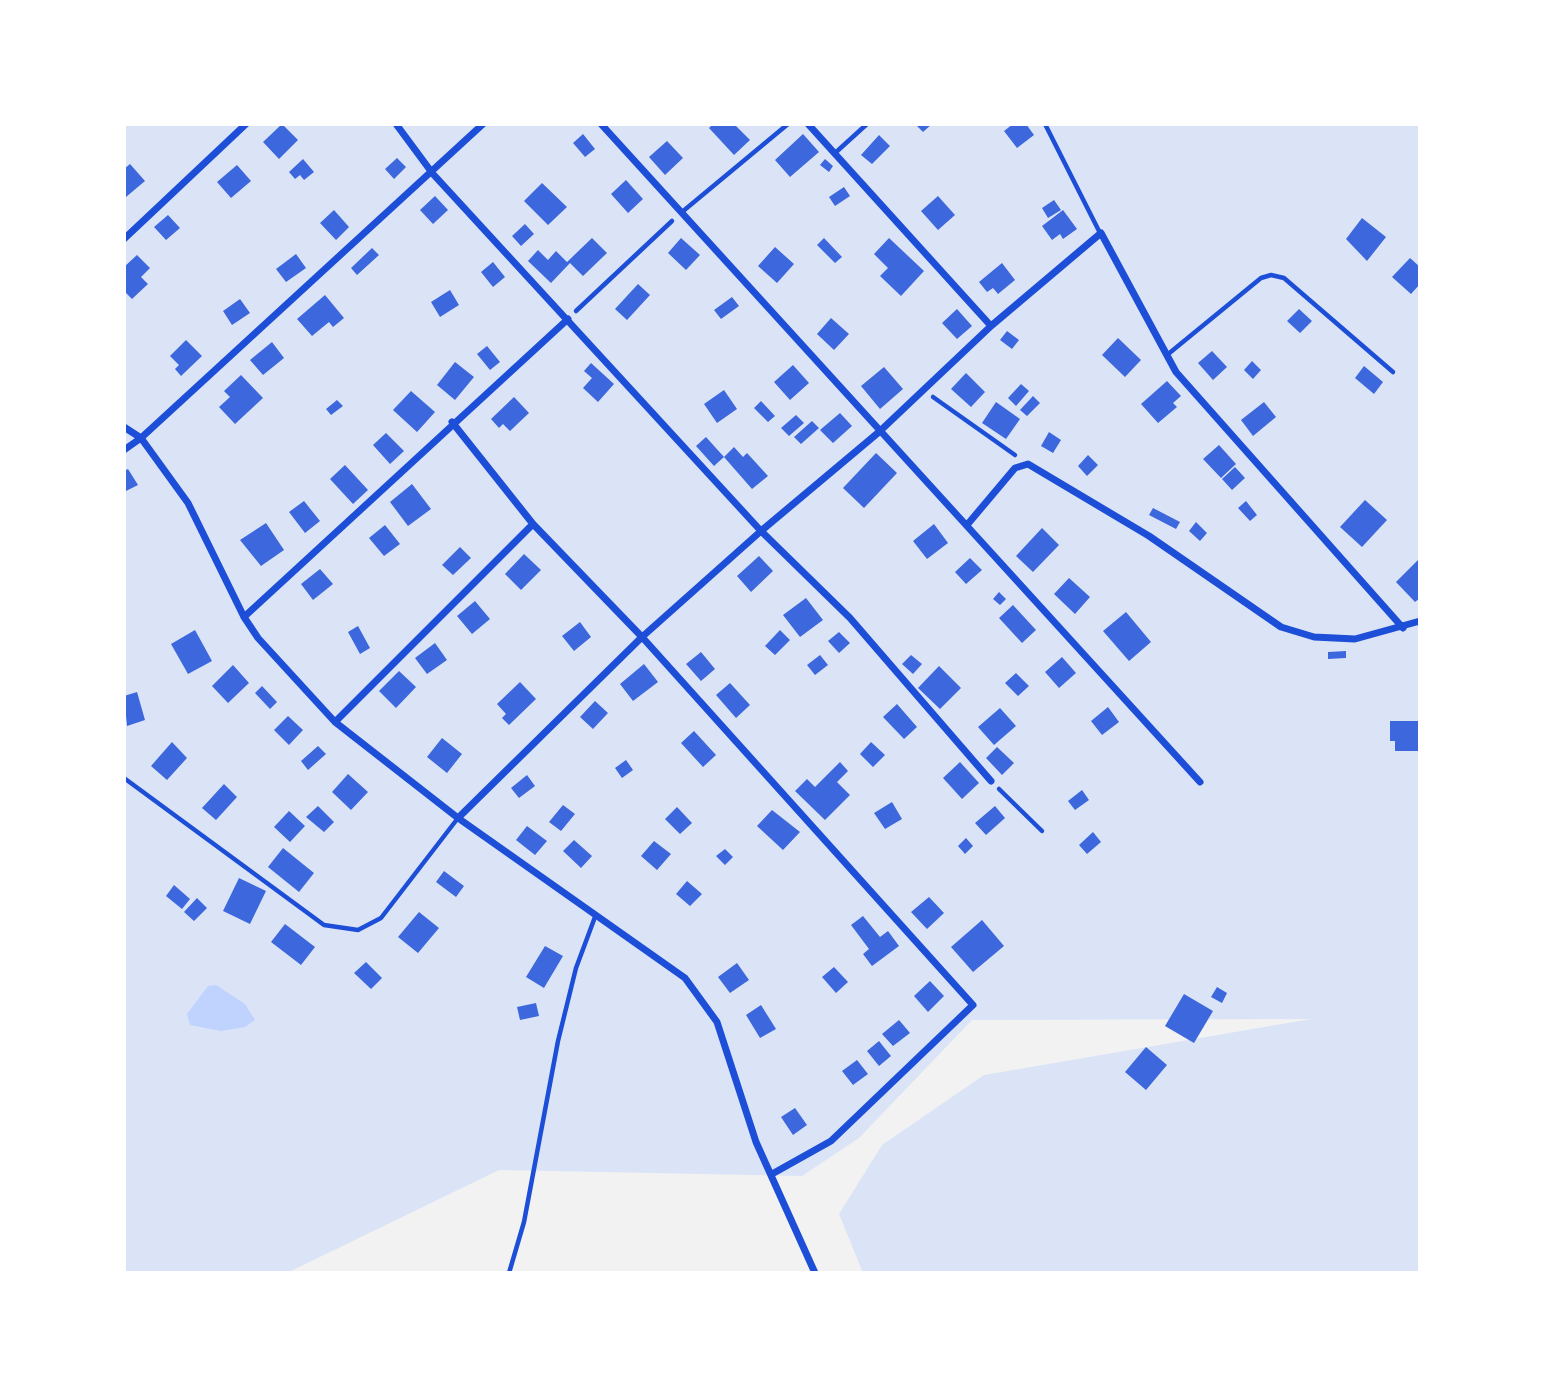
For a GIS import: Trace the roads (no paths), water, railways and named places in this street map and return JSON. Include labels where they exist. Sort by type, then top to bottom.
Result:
[{"type":"street","points":[[124,239],[246,124]]},
{"type":"street","points":[[396,124],[433,174],[761,531],[850,618],[990,781]]},
{"type":"street","points":[[124,450],[141,438],[433,174],[483,124]]},
{"type":"street","points":[[601,124],[1200,782]]},
{"type":"street","points":[[808,124],[991,326]]},
{"type":"street","points":[[458,818],[642,637],[761,531],[879,432],[991,326],[1101,233],[1176,372],[1403,628]]},
{"type":"street","points":[[244,617],[452,422],[568,318]]},
{"type":"street","points":[[452,422],[533,524],[642,637],[973,1005],[831,1141],[772,1174]]},
{"type":"street","points":[[124,427],[141,438],[188,503],[244,617],[258,638],[335,722],[458,818],[594,917],[685,978],[717,1022],[756,1142],[815,1273]]},
{"type":"street","points":[[967,525],[1014,468],[1028,464],[1149,536],[1281,627],[1314,638],[1355,639],[1403,628],[1420,621]]},
{"type":"street","points":[[335,722],[533,524]]},
{"type":"lane","points":[[682,212],[788,124]]},
{"type":"lane","points":[[834,154],[867,124]]},
{"type":"lane","points":[[1045,124],[1101,233]]},
{"type":"lane","points":[[1167,355],[1261,278],[1271,275],[1284,278],[1393,372]]},
{"type":"lane","points":[[124,778],[324,925],[358,930],[381,918],[458,818]]},
{"type":"lane","points":[[509,1273],[524,1222],[533,1161],[558,1041],[576,968],[594,917]]},
{"type":"water","points":[[216,985],[245,1004],[255,1020],[245,1027],[221,1031],[190,1025],[187,1014],[208,986]]}]
